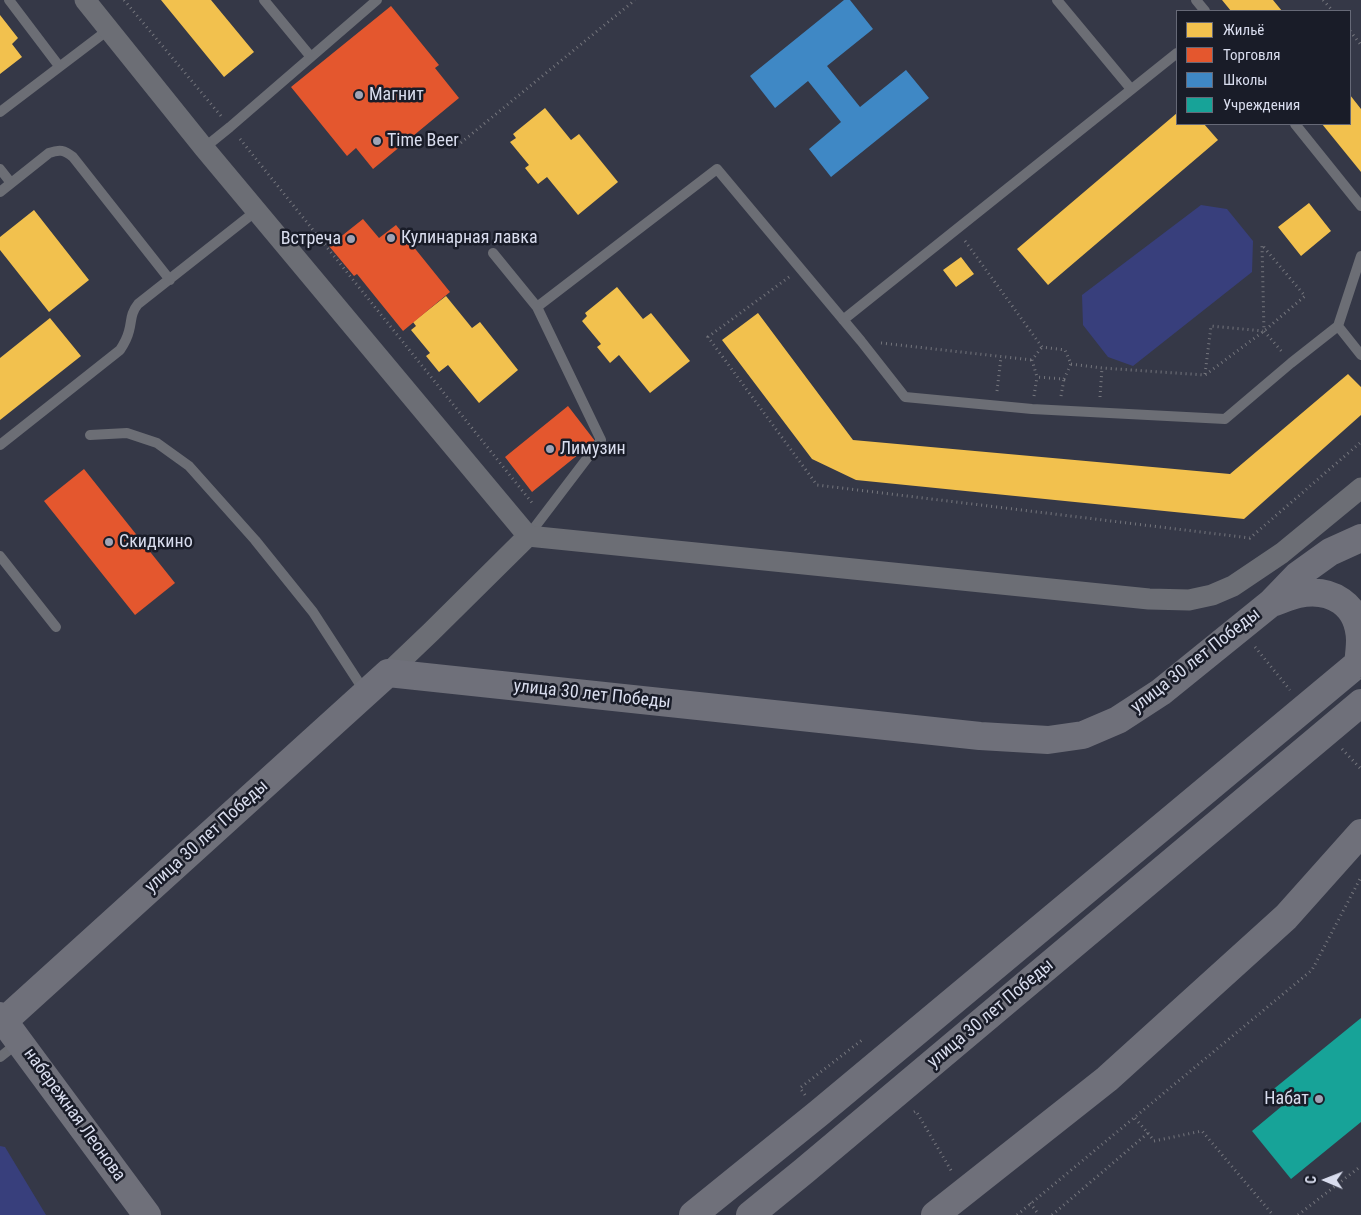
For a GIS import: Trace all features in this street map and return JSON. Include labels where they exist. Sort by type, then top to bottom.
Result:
[{"type":"main road","points":[[1271,603],[1298,575],[1330,552],[1361,538]]},
{"type":"main road","points":[[693,1215],[1360,663],[1360,640],[1357,621],[1348,605],[1333,596],[1316,593],[1299,594],[1271,603]]},
{"type":"main road","name":"улица 30 лет Победы","points":[[6,1034],[388,673],[970,735],[1048,740],[1082,735],[1118,720],[1161,692],[1271,603]]},
{"type":"main road","name":"улица 30 лет Победы","points":[[750,1215],[1361,703]]},
{"type":"main road","points":[[935,1215],[1107,1079],[1208,989],[1286,917],[1361,833]]},
{"type":"main road","name":"набережная Леонова","points":[[6,1034],[147,1215]]},
{"type":"street","points":[[85,0],[256,211],[528,536],[1150,599],[1189,600],[1212,596],[1233,586],[1282,554],[1361,488]]},
{"type":"street","points":[[388,673],[528,536]]},
{"type":"lane","points":[[23,0],[11,3],[59,66]]},
{"type":"lane","points":[[264,0],[311,57]]},
{"type":"lane","points":[[204,148],[376,0]]},
{"type":"lane","points":[[1057,0],[1132,89]]},
{"type":"lane","points":[[1196,0],[1204,10]]},
{"type":"lane","points":[[0,112],[108,30]]},
{"type":"lane","points":[[843,320],[1176,53]]},
{"type":"lane","points":[[1296,125],[1361,206]]},
{"type":"lane","points":[[0,192],[49,153],[58,149],[65,151],[73,157],[170,280]]},
{"type":"lane","points":[[0,169],[11,183]]},
{"type":"lane","points":[[537,307],[717,169],[861,341],[905,397],[995,406],[1225,419],[1338,326],[1361,256]]},
{"type":"lane","points":[[0,445],[120,350],[126,342],[134,310],[256,211]]},
{"type":"lane","points":[[493,253],[537,307],[601,440],[528,536]]},
{"type":"lane","points":[[1338,326],[1361,354]]},
{"type":"lane","points":[[90,435],[127,433],[157,443],[189,466],[255,540],[313,612],[366,693]]},
{"type":"lane","points":[[0,556],[56,627]]},
{"type":"path","points":[[124,0],[230,127],[543,516]]},
{"type":"path","points":[[458,146],[635,0]]},
{"type":"path","points":[[1324,0],[1332,10]]},
{"type":"path","points":[[1351,32],[1361,45]]},
{"type":"path","points":[[956,229],[1042,347],[1065,350],[1071,364],[1064,379],[1037,377],[1032,360]]},
{"type":"path","points":[[1071,364],[1205,375],[1264,330],[1305,296],[1262,245],[1264,330],[1291,363]]},
{"type":"path","points":[[800,269],[708,338],[817,485],[1250,538],[1361,442]]},
{"type":"path","points":[[1205,375],[1210,326],[1264,330]]},
{"type":"path","points":[[861,341],[1032,360]]},
{"type":"path","points":[[1032,360],[1042,347]]},
{"type":"path","points":[[995,406],[1002,357]]},
{"type":"path","points":[[1098,413],[1102,368]]},
{"type":"path","points":[[1240,628],[1305,708]]},
{"type":"path","points":[[1326,733],[1361,769]]},
{"type":"path","points":[[1016,1215],[1312,970],[1361,877]]},
{"type":"path","points":[[916,1111],[964,1192]]},
{"type":"path","points":[[1134,1117],[1154,1142],[1202,1131],[1273,1215]]},
{"type":"path","points":[[1052,1215],[1148,1134]]},
{"type":"path","points":[[1298,1215],[1361,1166]]},
{"type":"path","points":[[1030,1203],[1039,1215]]},
{"type":"shaded area","points":[[1201,205],[1227,209],[1253,241],[1252,272],[1133,366],[1108,357],[1083,325],[1082,295]]},
{"type":"shaded area","points":[[0,1146],[5,1147],[46,1215],[0,1215]]},
{"type":"building: Жильё","points":[[161,0],[211,0],[254,52],[224,77]]},
{"type":"building: Жильё","points":[[1222,0],[1273,0],[1281,10],[1230,10]]},
{"type":"building: Жильё","points":[[0,15],[18,38],[12,44],[22,57],[0,74]]},
{"type":"building: Жильё","points":[[1351,96],[1361,109],[1361,172],[1323,125],[1351,125]]},
{"type":"building: Жильё","points":[[545,108],[571,140],[579,134],[618,182],[578,215],[547,177],[538,184],[525,168],[529,165],[510,142],[516,138],[513,134]]},
{"type":"building: Жильё","points":[[1176,114],[1176,125],[1205,125],[1218,140],[1048,285],[1017,249]]},
{"type":"building: Жильё","points":[[1309,203],[1331,231],[1301,256],[1278,227]]},
{"type":"building: Жильё","points":[[34,210],[89,280],[49,312],[0,250],[0,237]]},
{"type":"building: Жильё","points":[[961,257],[974,274],[956,287],[943,270]]},
{"type":"building: Жильё","points":[[617,287],[643,319],[651,313],[690,361],[650,393],[619,355],[610,363],[597,347],[601,344],[582,321],[587,316],[585,313]]},
{"type":"building: Жильё","points":[[446,296],[472,328],[480,322],[518,370],[479,403],[448,365],[439,372],[426,356],[430,353],[411,330],[416,326],[413,322]]},
{"type":"building: Жильё","points":[[758,313],[853,440],[1230,474],[1348,374],[1361,387],[1361,415],[1244,519],[856,480],[812,459],[722,340]]},
{"type":"building: Жильё","points":[[50,318],[81,356],[0,420],[0,358]]},
{"type":"building: Торговля","points":[[391,6],[439,65],[435,68],[459,98],[373,169],[356,148],[347,156],[291,87]]},
{"type":"building: Торговля","points":[[363,219],[379,238],[396,225],[450,292],[403,331],[357,274],[354,276],[329,246]]},
{"type":"building: Торговля","name":"Лимузин","points":[[568,406],[595,441],[532,492],[505,457]]},
{"type":"building: Торговля","points":[[84,469],[175,583],[135,615],[44,501]]},
{"type":"building: Школы","points":[[844,0],[850,0],[873,29],[827,66],[860,107],[906,70],[929,98],[831,177],[809,149],[841,122],[808,81],[775,108],[750,76]]},
{"type":"building: Учреждения","name":"Набат","points":[[1361,1018],[1361,1122],[1291,1179],[1252,1131],[1282,1106],[1270,1092]]},
{"type":"place","name":"Магнит","points":[[359,95]]},
{"type":"place","name":"Time Beer","points":[[377,141]]},
{"type":"place","name":"Кулинарная лавка","points":[[391,238]]},
{"type":"place","name":"Встреча","points":[[351,239]]},
{"type":"place","name":"Лимузин","points":[[550,449]]},
{"type":"place","name":"Скидкино","points":[[109,542]]},
{"type":"place","name":"Набат","points":[[1319,1099]]}]
